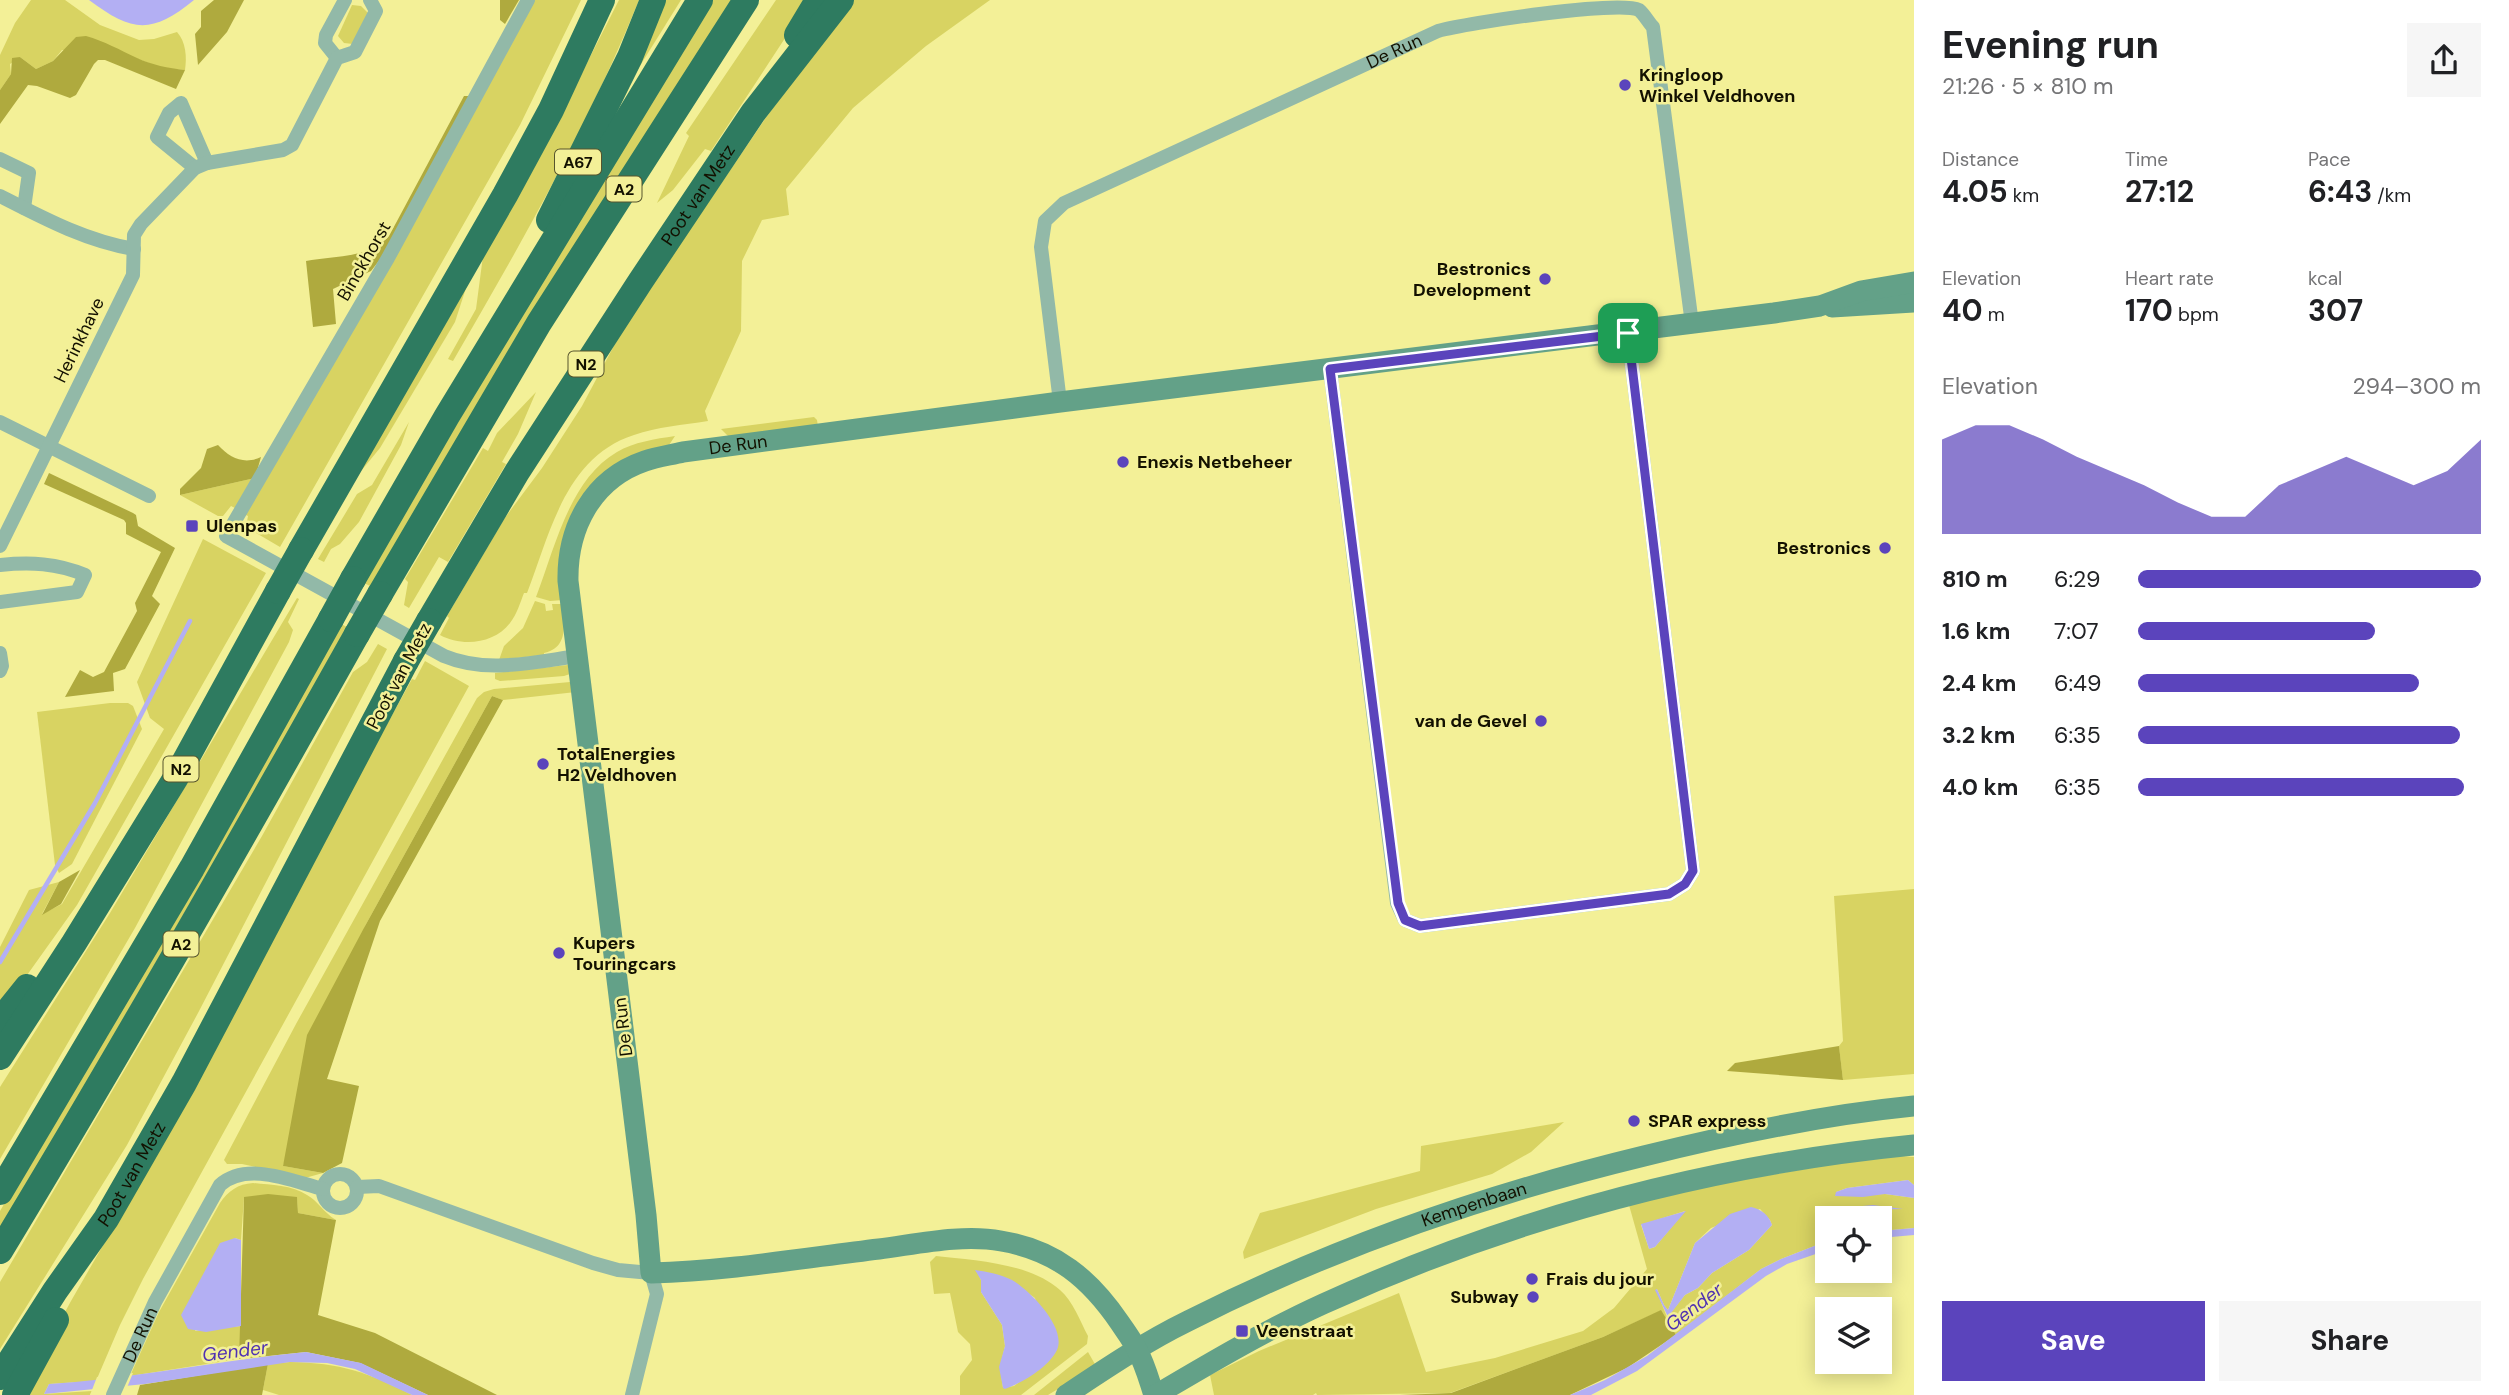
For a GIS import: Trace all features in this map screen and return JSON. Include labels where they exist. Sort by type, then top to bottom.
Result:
[{"type":"highway","name":"N2","points":[[0,1057],[75,943],[175,779],[301,550],[505,195],[551,110],[605,0]]},
{"type":"highway","name":"A67","points":[[505,324],[521,275],[630,57],[653,0]]},
{"type":"highway","name":"A2","points":[[0,1192],[192,868],[447,416],[700,0]]},
{"type":"highway","name":"A2","points":[[0,1251],[152,995],[538,323],[746,0]]},
{"type":"highway","name":"N2","points":[[753,113],[818,0]]},
{"type":"highway","name":"Poot van Metz","points":[[0,1377],[55,1291],[106,1219],[190,1072],[406,661],[545,429],[753,113],[841,0]]},
{"type":"highway","name":"N2","points":[[0,1021],[30,984],[75,943]]},
{"type":"highway","name":"N2","points":[[15,1395],[75,1286],[106,1219]]},
{"type":"street","points":[[337,58],[326,43],[326,35],[345,0]]},
{"type":"street","name":"Herinkhave","points":[[0,546],[5,528],[49,446],[133,275],[134,235],[141,224],[201,165],[283,150],[292,145],[337,58],[355,52],[376,11],[370,0]]},
{"type":"street","name":"Binckhorst","points":[[528,0],[388,258],[226,536],[463,664],[491,666],[578,656]]},
{"type":"street","name":"De Run","points":[[1060,402],[1041,247],[1045,222],[1064,203],[1438,31],[1470,23],[1615,5],[1639,10],[1653,27],[1692,324]]},
{"type":"street","points":[[0,159],[29,173],[24,208]]},
{"type":"street","points":[[0,196],[90,238],[113,246],[134,249]]},
{"type":"street","name":"De Run","points":[[1820,306],[1860,291],[1914,282]]},
{"type":"street","name":"De Run","points":[[632,1395],[657,1294],[651,1273],[645,1201],[568,582],[568,563],[579,518],[594,497],[621,473],[648,460],[683,452],[1060,402],[1628,333],[1820,306],[1914,302]]},
{"type":"street","points":[[1330,369],[1398,903],[1405,920],[1420,926],[1669,894],[1685,884],[1693,871],[1628,333]]},
{"type":"street","points":[[0,422],[149,496]]},
{"type":"street","points":[[0,565],[27,562],[64,566],[85,575],[77,592],[0,602]]},
{"type":"street","points":[[0,653],[0,671]]},
{"type":"street","name":"Kempenbaan","points":[[1066,1395],[1186,1322],[1274,1279],[1471,1204],[1584,1170],[1696,1143],[1782,1126],[1914,1106]]},
{"type":"street","name":"Kempenbaan","points":[[1155,1395],[1181,1389],[1322,1305],[1448,1254],[1525,1227],[1668,1185],[1767,1164],[1914,1144]]},
{"type":"street","name":"De Run","points":[[113,1395],[155,1302],[220,1185],[229,1177],[250,1173],[323,1189],[327,1203],[343,1209],[352,1205],[357,1197],[357,1187]]},
{"type":"street","points":[[323,1189],[332,1176],[340,1174],[347,1176],[357,1187],[379,1186],[593,1263],[618,1270],[651,1273],[717,1268],[933,1242],[1001,1240],[1055,1258],[1100,1294],[1137,1350],[1155,1395]]},
{"type":"street","points":[[1137,1350],[1181,1389]]},
{"type":"shaded area","points":[[31,0],[65,0],[100,25],[139,40],[154,39],[177,32],[185,50],[185,70],[162,68],[138,59],[62,50],[53,61],[36,69],[20,57],[10,64],[11,74],[0,90],[0,55],[15,23]]},
{"type":"shaded area","points":[[89,0],[194,0],[166,19],[142,25],[118,18]]},
{"type":"shaded area","points":[[214,0],[244,0],[227,32],[198,65],[195,34],[201,27],[201,11]]},
{"type":"shaded area","points":[[500,0],[519,0],[505,24],[500,20]]},
{"type":"shaded area","points":[[534,0],[581,0],[520,125],[280,547],[246,527],[248,516],[244,514]]},
{"type":"shaded area","points":[[619,0],[639,0],[598,93],[504,273],[453,361],[448,359],[476,309],[483,256],[561,114]]},
{"type":"shaded area","points":[[659,0],[681,0],[618,101]]},
{"type":"shaded area","points":[[711,0],[734,0],[372,587],[362,582]]},
{"type":"shaded area","points":[[776,0],[810,0],[711,151],[705,149],[673,190],[657,203],[689,136],[686,133]]},
{"type":"shaded area","points":[[852,0],[990,0],[926,46],[853,108],[786,189],[789,215],[762,220],[742,261],[741,331],[705,411],[708,421],[634,435],[611,446],[591,461],[563,500],[527,593],[524,593],[510,623],[495,635],[477,641],[458,641],[440,635],[449,618],[447,616],[504,519],[542,468],[582,406],[625,325],[765,119]]},
{"type":"shaded area","points":[[352,5],[361,6],[369,14],[353,44],[344,43],[338,36]]},
{"type":"shaded area","points":[[86,36],[148,63],[185,70],[176,89],[105,60],[98,60],[76,95],[70,98],[28,85],[0,124],[0,90],[11,74],[12,58],[20,57],[36,69],[53,61],[76,37]]},
{"type":"shaded area","points":[[464,96],[471,96],[385,253],[371,271],[333,289],[336,324],[313,327],[306,261],[362,252],[389,236]]},
{"type":"shaded area","points":[[466,288],[455,322],[380,448],[347,488]]},
{"type":"shaded area","points":[[536,392],[518,434],[502,462],[506,464],[448,562],[439,557],[409,608],[404,605],[408,582],[405,579],[483,448],[488,451],[497,433]]},
{"type":"shaded area","points":[[814,417],[818,427],[730,438],[721,429]]},
{"type":"shaded area","points":[[409,422],[401,445],[359,522],[340,544],[331,549],[324,562],[318,559],[357,494],[372,485]]},
{"type":"shaded area","points":[[675,436],[667,448],[600,481],[563,600],[550,601],[536,597],[557,537],[575,497],[587,480],[601,464],[617,452],[645,441]]},
{"type":"shaded area","points":[[218,445],[238,459],[261,457],[255,478],[180,495],[180,489],[201,468],[207,449]]},
{"type":"shaded area","points":[[49,473],[133,513],[138,526],[175,548],[152,596],[160,604],[125,669],[113,673],[114,691],[65,697],[80,670],[93,677],[104,672],[137,611],[135,603],[161,552],[126,534],[124,520],[44,484]]},
{"type":"shaded area","points":[[255,478],[237,509],[231,506],[223,516],[218,516],[180,495]]},
{"type":"shaded area","points":[[203,539],[266,573],[77,905],[0,1013],[0,947],[29,890],[59,882],[42,914],[62,904],[164,729],[150,718],[137,682]]},
{"type":"shaded area","points":[[297,598],[299,599],[288,622],[293,630],[289,642],[135,928],[0,1159],[0,1087],[110,913]]},
{"type":"shaded area","points":[[535,601],[545,604],[546,611],[553,610],[552,604],[563,604],[564,627],[558,646],[544,655],[499,660],[504,646],[523,628]]},
{"type":"shaded area","points":[[341,624],[349,628],[0,1232],[0,1211],[233,815]]},
{"type":"shaded area","points":[[378,644],[387,649],[198,1013],[127,1145],[0,1349],[0,1282],[262,836],[353,672],[367,662]]},
{"type":"shaded area","points":[[425,661],[469,686],[143,1279],[96,1381],[49,1384],[44,1394],[92,1391],[90,1395],[20,1395],[189,1096],[308,868],[412,679],[415,680]]},
{"type":"shaded area","points":[[568,665],[570,674],[564,676],[500,681],[495,679],[495,673]]},
{"type":"shaded area","points":[[570,682],[576,692],[503,700],[492,696],[365,926],[283,1166],[323,1173],[305,1178],[242,1164],[227,1164],[224,1160],[296,1024],[477,698],[494,689]]},
{"type":"shaded area","points":[[492,696],[503,700],[380,921],[327,1079],[359,1086],[342,1163],[323,1173],[283,1166],[307,1035]]},
{"type":"shaded area","points":[[128,703],[133,706],[142,729],[72,864],[59,873],[55,865],[37,712]]},
{"type":"shaded area","points":[[80,870],[61,904],[42,915],[59,882]]},
{"type":"shaded area","points":[[1914,889],[1914,1074],[1843,1080],[1839,1046],[1843,1041],[1834,896]]},
{"type":"shaded area","points":[[1839,1046],[1843,1080],[1727,1071],[1735,1063]]},
{"type":"shaded area","points":[[1564,1122],[1531,1152],[1492,1174],[1376,1209],[1244,1259],[1243,1252],[1260,1213],[1420,1171],[1421,1146]]},
{"type":"shaded area","points":[[1887,1155],[1914,1157],[1914,1185],[1908,1180],[1847,1188],[1836,1192],[1836,1196],[1885,1194],[1914,1198],[1914,1228],[1892,1230],[1892,1206],[1815,1206],[1815,1246],[1761,1269],[1676,1335],[1660,1311],[1603,1337],[1450,1393],[1214,1395],[1210,1375],[1259,1351],[1399,1293],[1426,1372],[1495,1358],[1583,1331],[1614,1308],[1647,1269],[1629,1205],[1711,1185]],"holes":[[[1760,1209],[1772,1225],[1749,1250],[1712,1273],[1698,1288],[1685,1295],[1667,1317],[1656,1290],[1668,1310],[1695,1243],[1711,1228]],[[1685,1211],[1655,1247],[1649,1249],[1641,1225]]]},
{"type":"shaded area","points":[[1908,1180],[1914,1185],[1914,1198],[1885,1194],[1863,1197],[1835,1196],[1836,1192],[1847,1188]]},
{"type":"shaded area","points":[[253,1183],[295,1189],[311,1197],[336,1220],[298,1213],[297,1198],[244,1197],[241,1240],[235,1238],[195,1331],[241,1326],[239,1359],[130,1376],[159,1312],[220,1203],[234,1189]]},
{"type":"shaded area","points":[[268,1194],[297,1197],[298,1213],[336,1220],[318,1315],[375,1333],[497,1395],[428,1395],[360,1363],[306,1352],[239,1359],[244,1197]]},
{"type":"shaded area","points":[[1751,1207],[1764,1213],[1772,1225],[1749,1250],[1712,1273],[1698,1288],[1685,1295],[1668,1317],[1655,1290],[1657,1289],[1668,1310],[1695,1243],[1730,1214]]},
{"type":"shaded area","points":[[1686,1211],[1655,1247],[1649,1249],[1641,1224]]},
{"type":"shaded area","points":[[1914,1228],[1914,1235],[1892,1237],[1892,1230]]},
{"type":"shaded area","points":[[235,1238],[241,1240],[241,1326],[206,1332],[188,1329],[181,1315],[220,1243]]},
{"type":"shaded area","points":[[1815,1246],[1815,1254],[1787,1264],[1766,1276],[1637,1371],[1591,1395],[1570,1395],[1605,1380],[1647,1356],[1761,1269]]},
{"type":"shaded area","points":[[936,1256],[984,1261],[1017,1268],[1048,1281],[1065,1295],[1072,1305],[1088,1336],[1087,1344],[1021,1395],[960,1395],[960,1376],[972,1360],[970,1344],[958,1332],[950,1293],[934,1294],[930,1262]],"holes":[[[978,1273],[1025,1291],[1035,1298],[1050,1359],[1014,1386],[1003,1388],[1000,1367],[1005,1346],[1002,1325],[981,1292]]]},
{"type":"shaded area","points":[[975,1270],[1003,1276],[1019,1285],[1045,1310],[1057,1331],[1057,1350],[1048,1362],[1027,1379],[1005,1389],[999,1367],[1005,1346],[1002,1325],[981,1292],[981,1280]]},
{"type":"shaded area","points":[[1661,1310],[1676,1335],[1627,1368],[1570,1395],[1400,1395],[1451,1393],[1603,1337]]},
{"type":"shaded area","points":[[306,1352],[361,1363],[428,1395],[412,1395],[355,1369],[327,1363],[290,1362],[145,1384],[44,1394],[49,1384]]},
{"type":"shaded area","points":[[1088,1352],[1096,1366],[1048,1395],[1034,1395]]},
{"type":"shaded area","points":[[268,1364],[324,1364],[353,1370],[412,1395],[279,1395],[263,1390]]},
{"type":"shaded area","points":[[268,1364],[262,1395],[137,1395],[140,1385]]},
{"type":"pier","points":[[133,1373],[126,1390],[90,1395],[97,1377]]},
{"type":"waterway","points":[[0,962],[95,803],[190,621]]},
{"type":"place","name":"Kringloop Winkel Veldhoven","points":[[1625,85]]},
{"type":"place","name":"Bestronics Development","points":[[1545,279]]},
{"type":"place","name":"Enexis Netbeheer","points":[[1123,462]]},
{"type":"place","name":"Ulenpas","points":[[192,526]]},
{"type":"place","name":"Bestronics","points":[[1885,548]]},
{"type":"place","name":"van de Gevel","points":[[1541,721]]},
{"type":"place","name":"TotalEnergies H2 Veldhoven","points":[[543,764]]},
{"type":"place","name":"Kupers Touringcars","points":[[559,953]]},
{"type":"place","name":"SPAR express","points":[[1634,1121]]},
{"type":"place","name":"Frais du jour","points":[[1532,1279]]},
{"type":"place","name":"Subway","points":[[1533,1297]]},
{"type":"place","name":"Veenstraat","points":[[1242,1331]]},
{"type":"route","points":[[1628,333],[1693,871],[1685,884],[1669,894],[1420,926],[1405,920],[1398,903],[1330,369],[1628,333]]},
{"type":"water label","name":"Gender","points":[[1694,1307]]},
{"type":"water label","name":"Gender","points":[[235,1351]]}]
